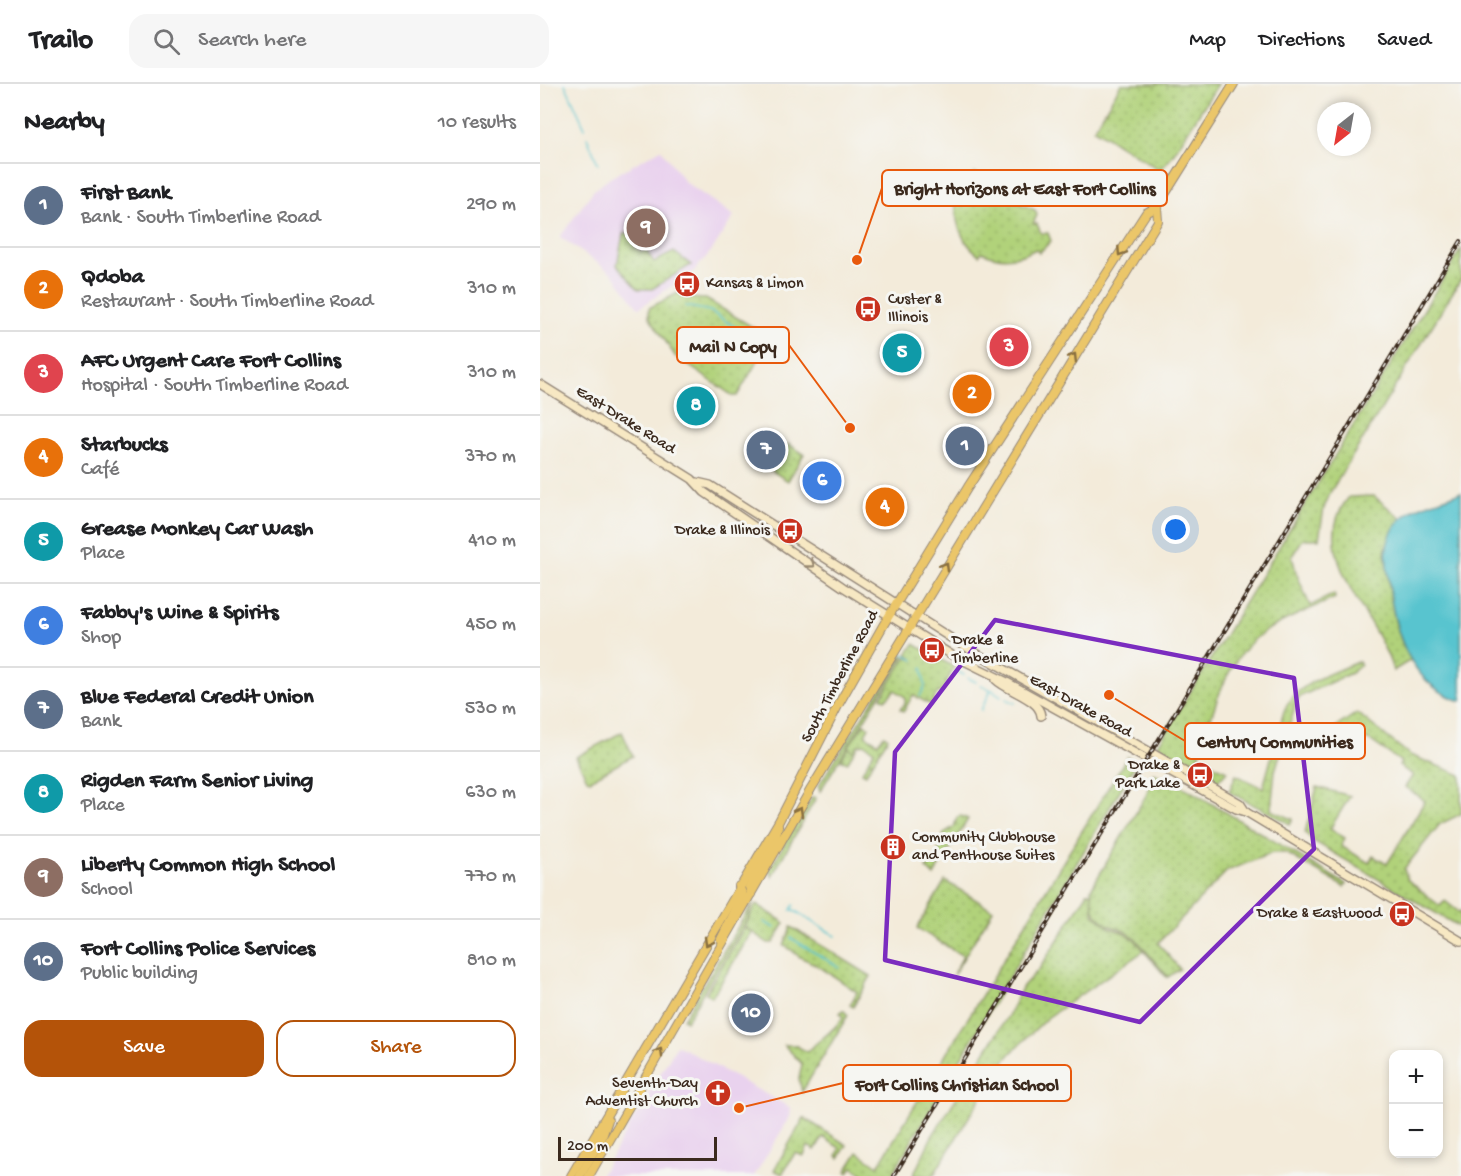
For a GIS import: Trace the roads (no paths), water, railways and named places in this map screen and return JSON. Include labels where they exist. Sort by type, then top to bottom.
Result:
[{"type":"main road","name":"South Timberline Road","points":[[572,1176],[779,821],[859,666],[896,604],[968,487],[1146,213],[1157,207],[1234,84]]},
{"type":"main road","name":"South Timberline Road","points":[[588,1176],[914,616],[1158,221],[1157,207]]},
{"type":"main road","name":"East Drake Road","points":[[540,384],[696,482],[704,492],[889,616],[952,655],[1048,705],[1236,810],[1246,812],[1461,941]]},
{"type":"main road","name":"East Drake Road","points":[[696,482],[710,485],[914,616],[1121,735],[1223,788],[1240,803],[1246,812]]},
{"type":"main road","points":[[722,504],[769,529],[774,527]]},
{"type":"main road","points":[[993,675],[1040,695],[1054,695]]},
{"type":"main road","points":[[993,675],[998,683],[1035,704],[1041,716]]},
{"type":"main road","points":[[1048,705],[1053,703],[1102,729],[1121,735]]},
{"type":"main road","points":[[1186,782],[1195,781],[1214,792],[1223,788]]},
{"type":"main road","points":[[751,894],[748,886],[776,836],[779,821]]},
{"type":"main road","points":[[717,952],[724,929],[743,896],[740,886]]},
{"type":"main road","points":[[580,1176],[602,1137],[608,1115]]},
{"type":"water","points":[[1461,492],[1461,701],[1443,693],[1429,683],[1407,654],[1391,601],[1386,559],[1389,539],[1402,518],[1417,508]]},
{"type":"waterway","points":[[565,84],[585,128]]},
{"type":"waterway","points":[[587,137],[598,164]]},
{"type":"waterway","points":[[685,306],[710,311],[752,338]]},
{"type":"waterway","points":[[906,655],[914,660]]},
{"type":"waterway","points":[[920,696],[925,686],[922,668]]},
{"type":"waterway","points":[[956,671],[964,675]]},
{"type":"waterway","points":[[968,678],[976,682]]},
{"type":"waterway","points":[[981,685],[991,690],[981,710]]},
{"type":"waterway","points":[[992,690],[1001,696]]},
{"type":"waterway","points":[[1006,699],[1015,703]]},
{"type":"waterway","points":[[791,910],[794,905]]},
{"type":"waterway","points":[[792,909],[819,926]]},
{"type":"waterway","points":[[764,922],[775,928]]},
{"type":"waterway","points":[[821,927],[831,933]]},
{"type":"waterway","points":[[832,934],[836,936]]},
{"type":"waterway","points":[[791,938],[840,968]]},
{"type":"railway","points":[[894,1176],[1461,241]]},
{"type":"place","name":"Liberty Common High School","points":[[646,228]]},
{"type":"place","name":"Bright Horizons at East Fort Collins","points":[[857,260]]},
{"type":"place","name":"Kansas & Limon","points":[[687,284]]},
{"type":"place","name":"Custer & Illinois","points":[[868,309]]},
{"type":"place","name":"AFC Urgent Care Fort Collins","points":[[1009,347]]},
{"type":"place","name":"Grease Monkey Car Wash","points":[[902,353]]},
{"type":"place","name":"Qdoba","points":[[972,394]]},
{"type":"place","name":"Rigden Farm Senior Living","points":[[696,406]]},
{"type":"place","name":"Mail N Copy","points":[[850,428]]},
{"type":"place","name":"First Bank","points":[[965,446]]},
{"type":"place","name":"Blue Federal Credit Union","points":[[766,450]]},
{"type":"place","name":"Fabby's Wine & Spirits","points":[[822,481]]},
{"type":"place","name":"Starbucks","points":[[885,507]]},
{"type":"place","name":"Drake & Illinois","points":[[790,531]]},
{"type":"place","name":"Drake & Timberline","points":[[932,650]]},
{"type":"place","name":"Century Communities","points":[[1109,695]]},
{"type":"place","name":"Drake & Park Lake","points":[[1200,775]]},
{"type":"place","name":"Community Clubhouse and Penthouse Suites","points":[[893,847]]},
{"type":"place","name":"Drake & Eastwood","points":[[1402,914]]},
{"type":"place","name":"Fort Collins Police Services","points":[[751,1013]]},
{"type":"place","name":"Seventh-Day Adventist Church","points":[[718,1093]]},
{"type":"place","name":"Fort Collins Christian School","points":[[739,1108]]}]
